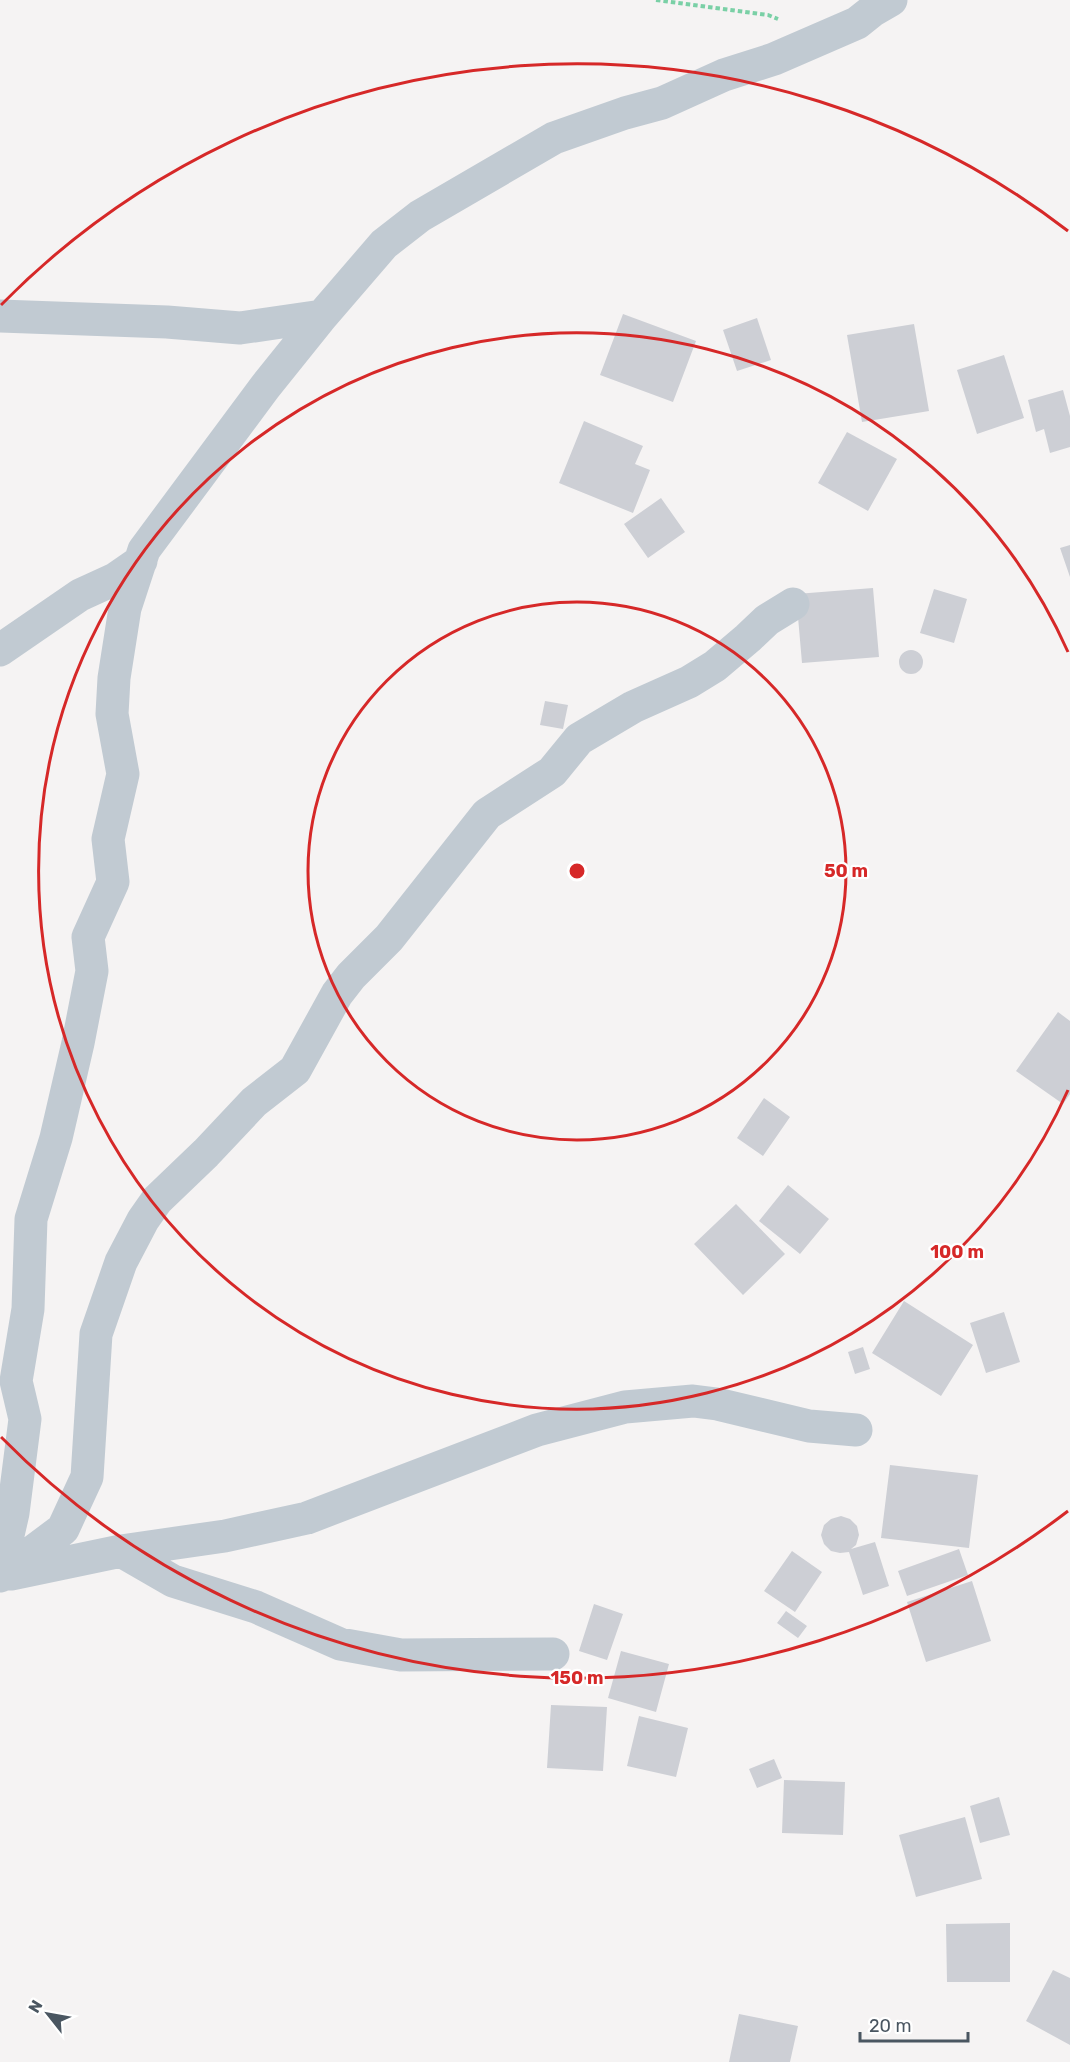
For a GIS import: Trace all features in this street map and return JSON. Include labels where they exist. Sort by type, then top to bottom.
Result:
[{"type":"street","points":[[0,1570],[7,1505],[25,1419],[16,1381],[28,1309],[31,1220],[56,1138],[78,1043],[92,971],[88,938],[113,882],[108,839],[123,774],[112,714],[114,678],[125,608],[144,550],[265,387],[322,316],[384,244],[420,216],[554,138],[625,113],[662,103],[723,75],[774,59],[857,22],[888,1]]},
{"type":"street","points":[[0,316],[167,322],[240,328],[322,316]]},
{"type":"street","points":[[0,650],[80,595],[115,579],[141,561]]},
{"type":"street","points":[[0,1576],[63,1529],[87,1477],[96,1334],[121,1262],[143,1220],[157,1200],[254,1102],[295,1070],[337,994],[351,976],[389,938],[487,814],[552,772],[579,739],[633,707],[689,682],[748,639],[767,620],[793,604]]},
{"type":"street","points":[[0,1576],[121,1551],[225,1536],[307,1518],[537,1430],[626,1407],[693,1401],[717,1404],[809,1426],[856,1430]]},
{"type":"street","points":[[121,1551],[173,1581],[256,1607],[340,1644],[402,1655],[553,1654]]},
{"type":"path","points":[[656,0],[768,15],[827,36]]},
{"type":"building","points":[[623,314],[696,341],[673,402],[600,375]]},
{"type":"building","points":[[757,318],[771,360],[737,371],[723,330]]},
{"type":"building","points":[[914,324],[929,411],[862,422],[847,335]]},
{"type":"building","points":[[1004,355],[1024,418],[977,434],[957,370]]},
{"type":"building","points":[[1063,390],[1070,416],[1070,447],[1050,453],[1044,429],[1036,432],[1028,400]]},
{"type":"building","points":[[584,421],[643,446],[635,464],[650,470],[633,513],[559,483]]},
{"type":"building","points":[[847,432],[897,459],[868,511],[818,483]]},
{"type":"building","points":[[661,498],[685,532],[648,558],[624,524]]},
{"type":"building","points":[[1070,545],[1070,577],[1060,548]]},
{"type":"building","points":[[873,588],[879,657],[802,663],[796,594]]},
{"type":"building","points":[[934,589],[967,599],[954,643],[920,633]]},
{"type":"building","points":[[911,650],[920,653],[923,662],[920,671],[911,674],[902,671],[899,662],[902,653]]},
{"type":"building","points":[[545,701],[568,705],[563,729],[540,725]]},
{"type":"building","points":[[1058,1012],[1070,1021],[1070,1094],[1063,1104],[1016,1071]]},
{"type":"building","points":[[764,1098],[790,1117],[763,1156],[737,1138]]},
{"type":"building","points":[[788,1185],[829,1219],[800,1254],[759,1221]]},
{"type":"building","points":[[736,1204],[785,1254],[743,1295],[694,1244]]},
{"type":"building","points":[[904,1301],[973,1345],[941,1396],[872,1353]]},
{"type":"building","points":[[1004,1312],[1020,1362],[986,1373],[970,1323]]},
{"type":"building","points":[[863,1347],[870,1369],[855,1374],[848,1352]]},
{"type":"building","points":[[890,1465],[978,1475],[969,1548],[881,1538]]},
{"type":"building","points":[[841,1516],[850,1519],[857,1526],[859,1535],[856,1545],[851,1549],[875,1542],[889,1586],[863,1595],[849,1552],[831,1551],[824,1544],[821,1535],[824,1525],[831,1519]]},
{"type":"building","points":[[959,1549],[968,1575],[907,1596],[898,1571]]},
{"type":"building","points":[[792,1551],[822,1572],[795,1612],[764,1591]]},
{"type":"building","points":[[972,1581],[991,1641],[926,1662],[907,1602]]},
{"type":"building","points":[[594,1604],[623,1614],[607,1660],[579,1651]]},
{"type":"building","points":[[786,1611],[807,1626],[798,1638],[777,1623]]},
{"type":"building","points":[[621,1651],[669,1664],[656,1712],[608,1698]]},
{"type":"building","points":[[551,1705],[607,1707],[603,1771],[547,1768]]},
{"type":"building","points":[[639,1716],[688,1728],[676,1777],[627,1766]]},
{"type":"building","points":[[774,1759],[782,1778],[757,1788],[749,1769]]},
{"type":"building","points":[[784,1780],[845,1782],[843,1835],[782,1833]]},
{"type":"building","points":[[999,1797],[1010,1835],[980,1843],[970,1806]]},
{"type":"building","points":[[965,1817],[982,1879],[916,1897],[899,1835]]},
{"type":"building","points":[[1010,1923],[1010,1982],[947,1982],[946,1924]]},
{"type":"building","points":[[1053,1970],[1070,1978],[1070,2045],[1026,2021]]},
{"type":"building","points":[[739,2014],[798,2026],[790,2062],[729,2062]]}]
